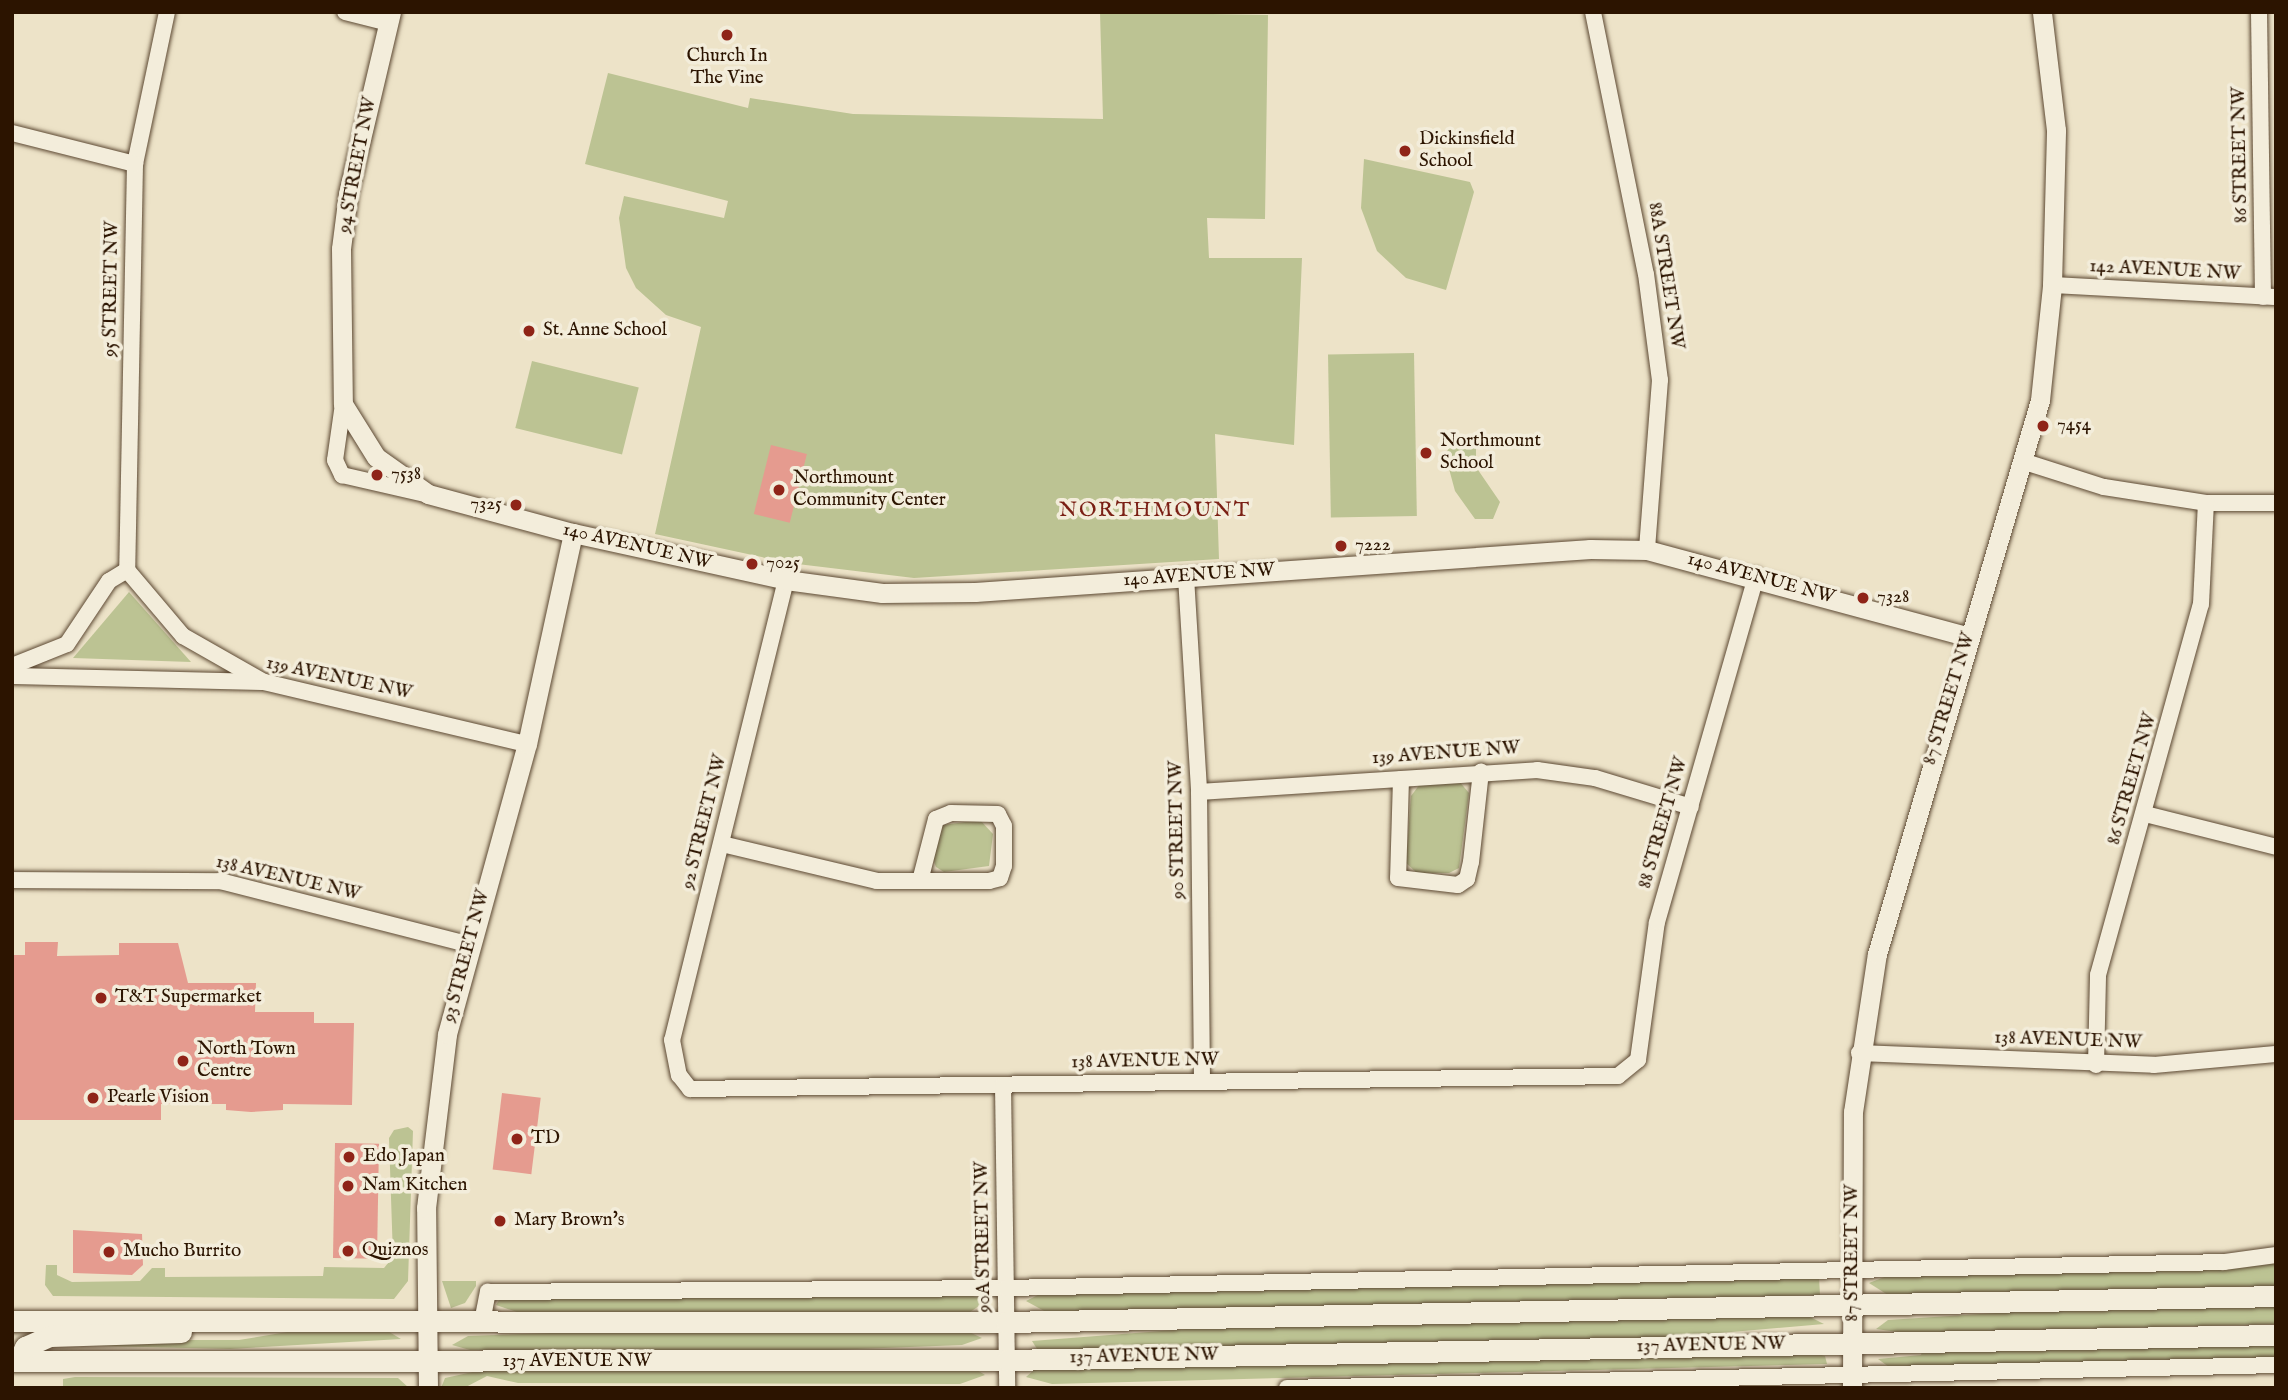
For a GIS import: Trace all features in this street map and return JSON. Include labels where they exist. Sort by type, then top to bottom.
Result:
[{"type":"main road","name":"137 AVENUE NW","points":[[12,1321],[1006,1322],[2276,1296]]},
{"type":"main road","points":[[12,1337],[37,1321]]},
{"type":"main road","points":[[15,1361],[24,1347],[50,1336],[149,1336],[284,1321]]},
{"type":"main road","name":"137 AVENUE NW","points":[[15,1361],[428,1363],[1007,1360],[2276,1335]]},
{"type":"street","name":"95 STREET NW","points":[[127,570],[135,164],[167,12]]},
{"type":"street","points":[[345,12],[390,18]]},
{"type":"street","name":"88A STREET NW","points":[[1594,12],[1646,274],[1660,380],[1647,550]]},
{"type":"street","name":"87 STREET NW","points":[[1852,1382],[1853,1112],[1859,1053],[1889,906],[2040,400],[2052,285],[2056,130],[2042,12]]},
{"type":"street","name":"86 STREET NW","points":[[2259,12],[2269,92],[2270,297]]},
{"type":"street","name":"94 STREET NW","points":[[390,18],[344,222],[343,404],[335,460],[342,475],[428,494]]},
{"type":"street","points":[[12,133],[135,164]]},
{"type":"street","name":"142 AVENUE NW","points":[[2052,285],[2270,297]]},
{"type":"street","points":[[343,404],[376,457],[428,494]]},
{"type":"street","points":[[2022,461],[2104,487],[2206,503],[2276,503]]},
{"type":"street","name":"140 AVENUE NW","points":[[428,494],[573,533],[786,580],[882,593],[1186,577],[1590,549],[1647,550],[1756,576],[1969,637]]},
{"type":"street","name":"86 STREET NW","points":[[2095,1065],[2098,975],[2145,814],[2201,604],[2206,503]]},
{"type":"street","name":"93 STREET NW","points":[[428,1388],[432,1125],[468,944],[527,744],[573,533]]},
{"type":"street","points":[[12,666],[67,644],[109,581],[127,570],[183,636],[264,682]]},
{"type":"street","name":"88 STREET NW","points":[[1618,1076],[1638,1060],[1657,922],[1756,576]]},
{"type":"street","name":"90 STREET NW","points":[[1186,577],[1199,792],[1202,1082]]},
{"type":"street","name":"92 STREET NW","points":[[679,1075],[672,1040],[786,580]]},
{"type":"street","name":"139 AVENUE NW","points":[[12,676],[264,682],[527,744]]},
{"type":"street","name":"139 AVENUE NW","points":[[1199,792],[1537,770],[1594,778],[1691,807]]},
{"type":"street","points":[[1401,779],[1398,878],[1458,885],[1467,879],[1471,862],[1481,772]]},
{"type":"street","points":[[722,844],[877,881],[920,881],[1000,878],[1003,826],[998,814],[950,813],[936,819],[920,881]]},
{"type":"street","points":[[2145,814],[2276,847]]},
{"type":"street","name":"138 AVENUE NW","points":[[12,880],[220,881],[468,944]]},
{"type":"street","name":"138 AVENUE NW","points":[[1859,1053],[2095,1065],[2276,1055]]},
{"type":"street","name":"138 AVENUE NW","points":[[679,1075],[690,1089],[1618,1076]]},
{"type":"street","name":"90A STREET NW","points":[[1003,1085],[1007,1388]]},
{"type":"street","points":[[482,1322],[488,1292],[1006,1288],[2224,1262],[2276,1255]]},
{"type":"street","name":"137 AVENUE NW","points":[[1287,1388],[1852,1382],[2276,1365]]},
{"type":"green space","points":[[1100,12],[1268,15],[1265,219],[1207,218],[1209,258],[1302,258],[1294,445],[1215,434],[1219,559],[914,578],[789,563],[655,534],[701,327],[666,315],[636,288],[626,268],[619,218],[624,196],[724,218],[728,201],[585,164],[608,73],[748,108],[750,98],[853,114],[1103,119]]},
{"type":"green space","points":[[1364,159],[1470,182],[1474,192],[1446,290],[1406,278],[1377,251],[1361,208]]},
{"type":"green space","points":[[1414,353],[1417,516],[1331,517],[1328,355]]},
{"type":"green space","points":[[532,361],[639,388],[622,455],[515,428]]},
{"type":"green space","points":[[1455,440],[1467,440],[1476,448],[1476,467],[1500,502],[1493,519],[1475,519],[1455,491],[1445,454]]},
{"type":"green space","points":[[129,592],[191,662],[73,658]]},
{"type":"green space","points":[[1459,781],[1469,793],[1459,868],[1449,873],[1417,873],[1406,863],[1411,796],[1420,784]]},
{"type":"green space","points":[[980,820],[993,834],[989,866],[944,872],[936,867],[932,856],[943,825]]},
{"type":"green space","points":[[408,1127],[413,1131],[408,1281],[394,1299],[53,1296],[45,1285],[46,1265],[57,1265],[57,1275],[72,1282],[140,1281],[152,1268],[165,1268],[165,1277],[323,1276],[324,1267],[384,1268],[393,1257],[389,1138],[394,1130]]},
{"type":"green space","points":[[2276,1263],[2276,1286],[1888,1295],[1869,1283],[1887,1276]]},
{"type":"green space","points":[[1819,1277],[1820,1295],[1046,1312],[1026,1301],[1038,1295]]},
{"type":"green space","points":[[442,1281],[476,1281],[476,1286],[465,1303],[451,1308]]},
{"type":"green space","points":[[965,1294],[988,1300],[970,1312],[517,1312],[496,1305],[501,1297]]},
{"type":"green space","points":[[2276,1305],[2276,1324],[1905,1333],[1876,1329],[1888,1320],[2043,1310]]},
{"type":"green space","points":[[1806,1315],[1824,1324],[1651,1339],[1052,1350],[1037,1349],[1032,1341],[1200,1328]]},
{"type":"green space","points":[[386,1330],[401,1339],[230,1349],[58,1345],[59,1340],[239,1340],[293,1331]]},
{"type":"green space","points":[[636,1330],[965,1330],[982,1338],[962,1345],[805,1351],[470,1350],[452,1345],[468,1336]]},
{"type":"green space","points":[[2276,1343],[2276,1358],[1889,1367],[1878,1359],[1921,1355],[1922,1351]]},
{"type":"green space","points":[[1814,1353],[1825,1356],[1827,1364],[1052,1384],[1026,1377],[1035,1369]]},
{"type":"green space","points":[[491,1368],[977,1370],[985,1375],[960,1384],[518,1383],[487,1376],[464,1388],[441,1388],[445,1378]]},
{"type":"green space","points":[[398,1378],[409,1388],[63,1386],[63,1379]]},
{"type":"building","name":"Northmount Community Center","points":[[771,445],[807,454],[790,523],[754,514]]},
{"type":"building","name":"North Town Centre","points":[[25,942],[58,942],[57,956],[119,955],[119,943],[178,943],[188,983],[256,983],[255,1012],[314,1012],[314,1023],[354,1023],[352,1105],[283,1104],[283,1110],[251,1112],[226,1110],[226,1104],[161,1104],[161,1120],[12,1120],[12,955],[25,955]]},
{"type":"building","name":"TD","points":[[502,1093],[541,1098],[531,1174],[493,1169]]},
{"type":"building","points":[[335,1143],[379,1144],[377,1259],[333,1258]]},
{"type":"building","points":[[73,1230],[142,1234],[143,1265],[132,1275],[73,1273]]},
{"type":"place","name":"Church In The Vine","points":[[727,35]]},
{"type":"place","name":"Dickinsfield School","points":[[1405,151]]},
{"type":"place","name":"St. Anne School","points":[[529,331]]},
{"type":"place","name":"7454","points":[[2043,426]]},
{"type":"place","name":"Northmount School","points":[[1426,453]]},
{"type":"place","name":"7538","points":[[377,475]]},
{"type":"place","name":"Northmount Community Center","points":[[779,490]]},
{"type":"place","name":"7325","points":[[516,505]]},
{"type":"place","name":"7222","points":[[1341,546]]},
{"type":"place","name":"7025","points":[[752,564]]},
{"type":"place","name":"7328","points":[[1863,598]]},
{"type":"place","name":"T&T Supermarket","points":[[101,998]]},
{"type":"place","name":"North Town Centre","points":[[183,1061]]},
{"type":"place","name":"Pearle Vision","points":[[93,1098]]},
{"type":"place","name":"TD","points":[[517,1139]]},
{"type":"place","name":"Edo Japan","points":[[349,1157]]},
{"type":"place","name":"Nam Kitchen","points":[[348,1186]]},
{"type":"place","name":"Mary Brown's","points":[[500,1221]]},
{"type":"place","name":"Quiznos","points":[[348,1251]]},
{"type":"place","name":"Mucho Burrito","points":[[109,1252]]},
{"type":"district","name":"NORTHMOUNT","points":[[1155,511]]}]
